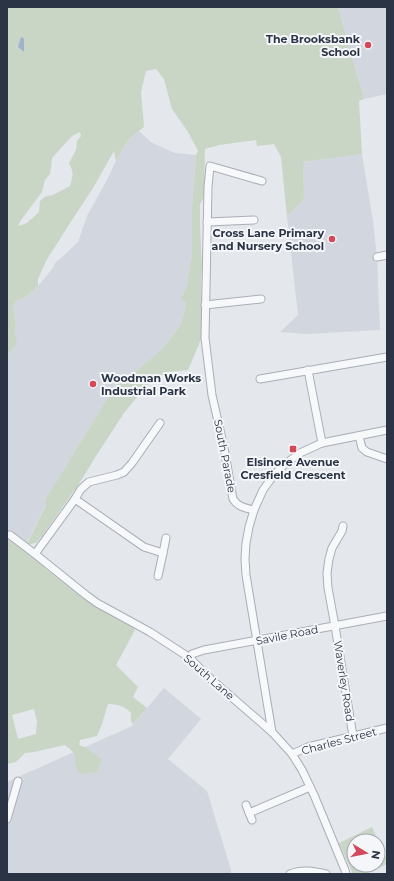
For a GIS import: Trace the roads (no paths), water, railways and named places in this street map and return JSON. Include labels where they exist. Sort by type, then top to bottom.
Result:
[{"type":"street","name":"South Parade","points":[[254,510],[243,508],[236,504],[233,499],[224,448],[212,395],[205,338],[208,187],[210,166],[262,181]]},
{"type":"street","points":[[207,222],[254,220]]},
{"type":"street","points":[[377,257],[387,255]]},
{"type":"street","points":[[206,305],[262,299]]},
{"type":"street","points":[[260,380],[308,370],[387,357]]},
{"type":"street","points":[[308,370],[322,443]]},
{"type":"street","points":[[35,554],[81,489],[89,482],[124,472],[160,423]]},
{"type":"street","points":[[272,732],[244,559],[249,527],[254,510],[273,476],[284,464],[300,453],[322,443],[387,430]]},
{"type":"street","points":[[359,436],[362,448],[367,452],[387,459]]},
{"type":"street","points":[[75,499],[144,547],[163,553]]},
{"type":"street","name":"Waverley Road","points":[[342,526],[342,531],[332,548],[327,573],[328,588],[353,736]]},
{"type":"street","name":"South Lane","points":[[10,535],[97,603],[150,632],[190,658],[205,674],[272,732],[292,754],[302,770],[343,863],[346,874]]},
{"type":"street","points":[[158,576],[166,538]]},
{"type":"street","name":"Savile Road","points":[[190,658],[192,654],[204,650],[387,616]]},
{"type":"street","name":"Charles Street","points":[[292,754],[308,747],[387,728]]},
{"type":"street","points":[[7,819],[18,781]]},
{"type":"street","points":[[246,805],[250,816],[310,787]]},
{"type":"street","points":[[290,874],[298,871],[310,871],[326,874]]},
{"type":"water","points":[[21,37],[24,39],[24,52],[18,47]]},
{"type":"place","name":"The Brooksbank School","points":[[368,45]]},
{"type":"place","name":"Cross Lane Primary and Nursery School","points":[[332,239]]},
{"type":"place","name":"Woodman Works Industrial Park","points":[[93,384]]},
{"type":"place","name":"Elsinore Avenue Cresfield Crescent","points":[[293,449]]}]
